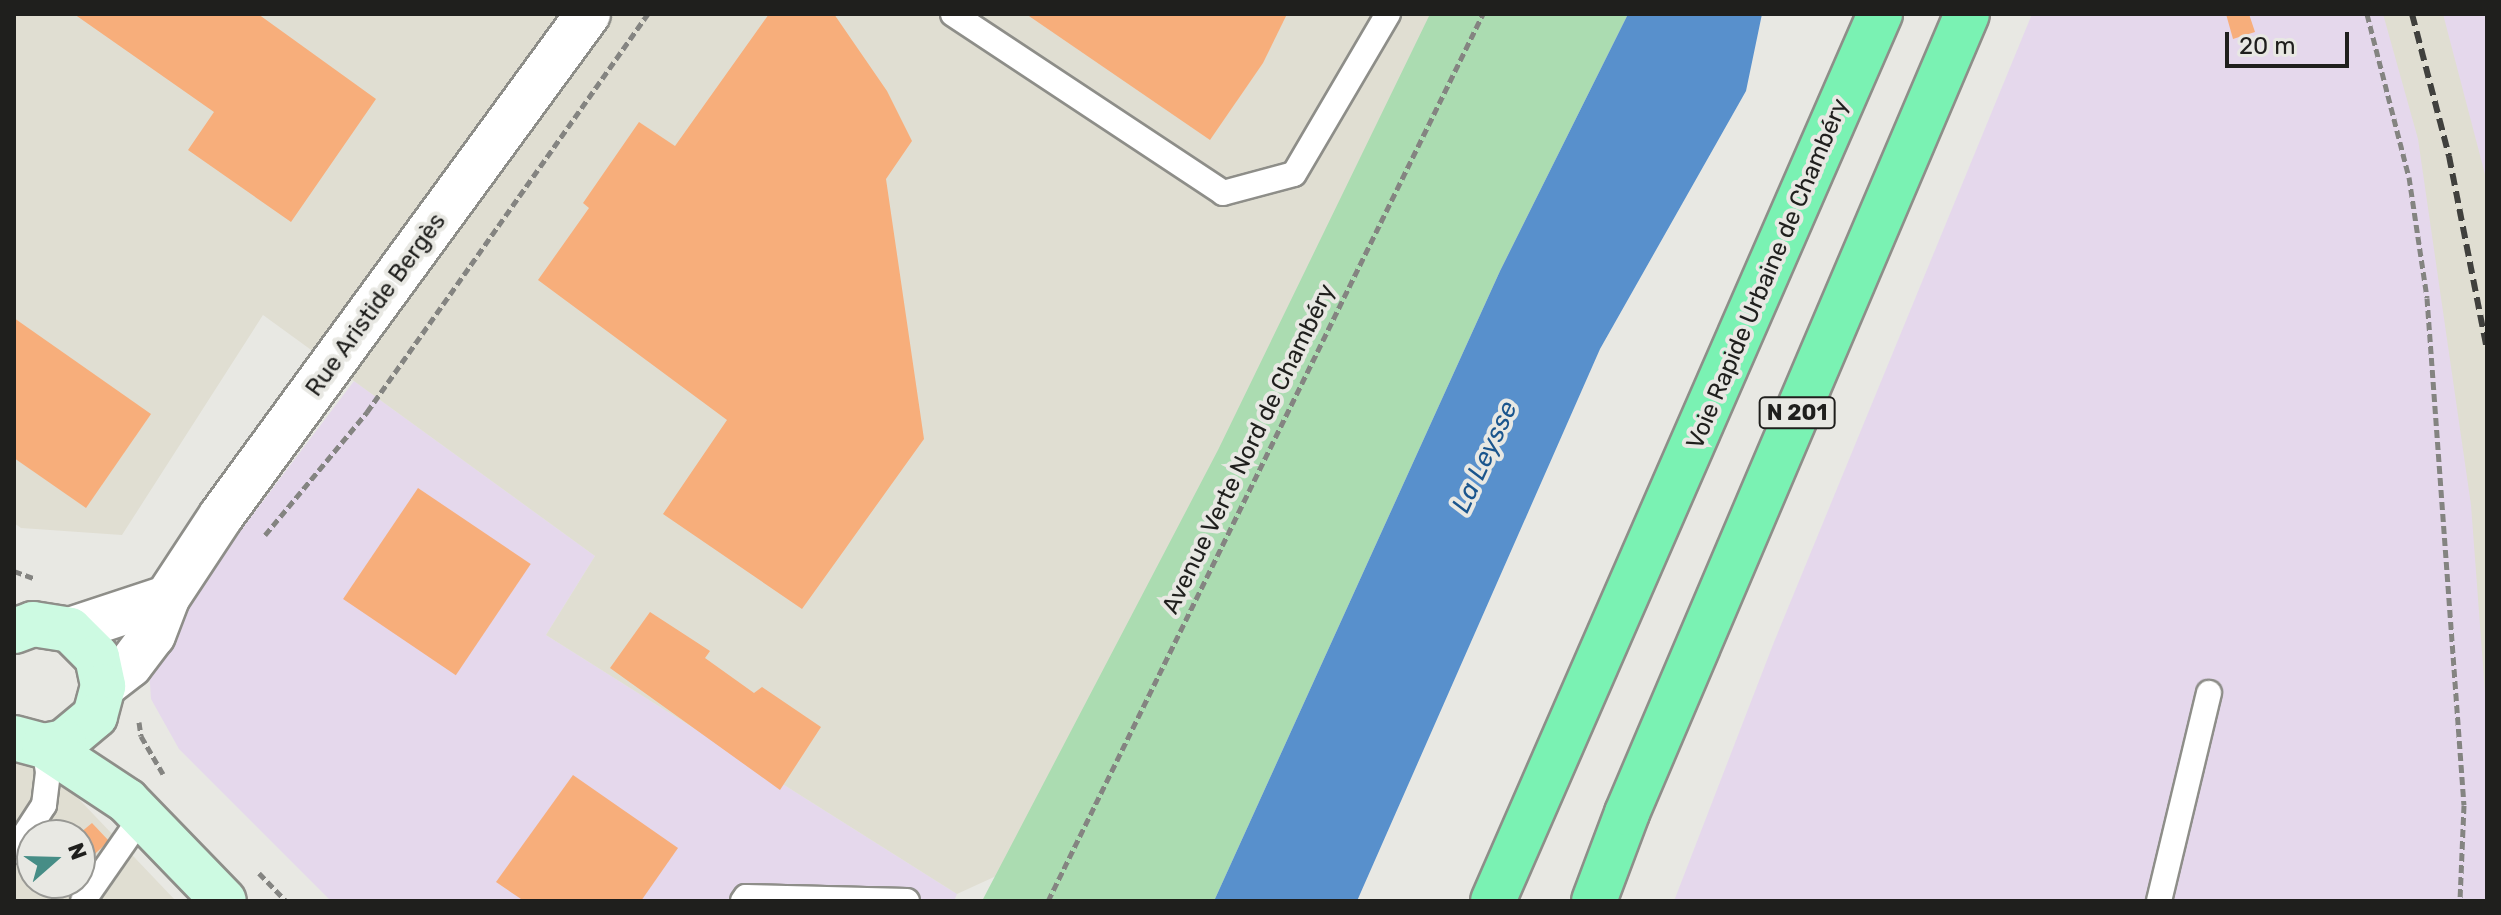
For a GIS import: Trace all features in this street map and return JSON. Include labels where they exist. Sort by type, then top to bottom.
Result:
[{"type":"highway","name":"Voie Rapide Urbaine de Chambéry","points":[[1493,901],[1880,14]]},
{"type":"highway","name":"N 201","points":[[1592,901],[1967,14]]},
{"type":"main road","points":[[18,626],[70,630],[97,657],[110,689],[134,808]]},
{"type":"main road","points":[[29,742],[82,732],[110,689]]},
{"type":"main road","points":[[29,742],[134,808],[224,901]]},
{"type":"street","name":"Rue Aristide Bergès","points":[[110,689],[153,635],[167,598],[221,516],[588,14]]},
{"type":"street","points":[[70,630],[167,598]]},
{"type":"lane","points":[[953,14],[1223,193],[1294,174],[1388,14]]},
{"type":"lane","points":[[2159,901],[2209,693]]},
{"type":"lane","points":[[14,851],[44,805],[48,772],[29,742]]},
{"type":"lane","points":[[83,901],[134,808]]},
{"type":"lane","points":[[743,901],[746,897],[907,901]]},
{"type":"path","points":[[259,542],[367,412],[648,14]]},
{"type":"path","name":"Avenue Verte Nord de Chambéry","points":[[1048,901],[1483,14]]},
{"type":"path","points":[[2367,14],[2409,177],[2427,298],[2464,805],[2460,901]]},
{"type":"path","points":[[14,571],[50,582]]},
{"type":"path","points":[[110,689],[166,779]]},
{"type":"path","points":[[254,868],[286,901]]},
{"type":"shaded area","points":[[14,14],[1473,14],[1031,860],[957,894],[546,635],[595,556],[263,315],[122,535],[21,528],[14,523]]},
{"type":"shaded area","points":[[2032,14],[2487,14],[2487,901],[1674,901],[1774,642]]},
{"type":"shaded area","points":[[2383,14],[2443,14],[2487,182],[2487,719],[2471,505],[2418,139]]},
{"type":"shaded area","points":[[354,381],[595,556],[546,635],[957,894],[954,901],[331,901],[179,749],[151,699],[148,653]]},
{"type":"shaded area","points":[[14,731],[176,901],[14,901]]},
{"type":"green space","points":[[1430,14],[1628,14],[1500,271],[1214,901],[982,901],[1218,450]]},
{"type":"water","name":"La Leysse","points":[[1628,14],[1762,14],[1746,91],[1600,349],[1357,901],[1214,901],[1500,271]]},
{"type":"building","points":[[74,14],[258,14],[376,99],[291,222],[188,150],[214,112]]},
{"type":"building","points":[[769,14],[834,14],[887,91],[912,141],[886,179],[924,439],[802,609],[663,514],[727,420],[538,280],[589,208],[583,203],[639,122],[675,146]]},
{"type":"building","points":[[1026,14],[1287,14],[1263,63],[1210,140]]},
{"type":"building","points":[[2226,14],[2249,14],[2255,32],[2233,39]]},
{"type":"building","points":[[14,318],[151,414],[86,508],[14,458]]},
{"type":"building","points":[[418,488],[531,564],[456,675],[343,599]]},
{"type":"building","points":[[650,612],[710,651],[705,658],[754,693],[762,687],[821,727],[780,790],[610,668]]},
{"type":"building","points":[[573,775],[678,848],[641,901],[524,901],[496,882]]},
{"type":"building","points":[[96,827],[109,841],[96,853]]},
{"type":"railway","points":[[2412,14],[2449,156],[2487,350]]}]
